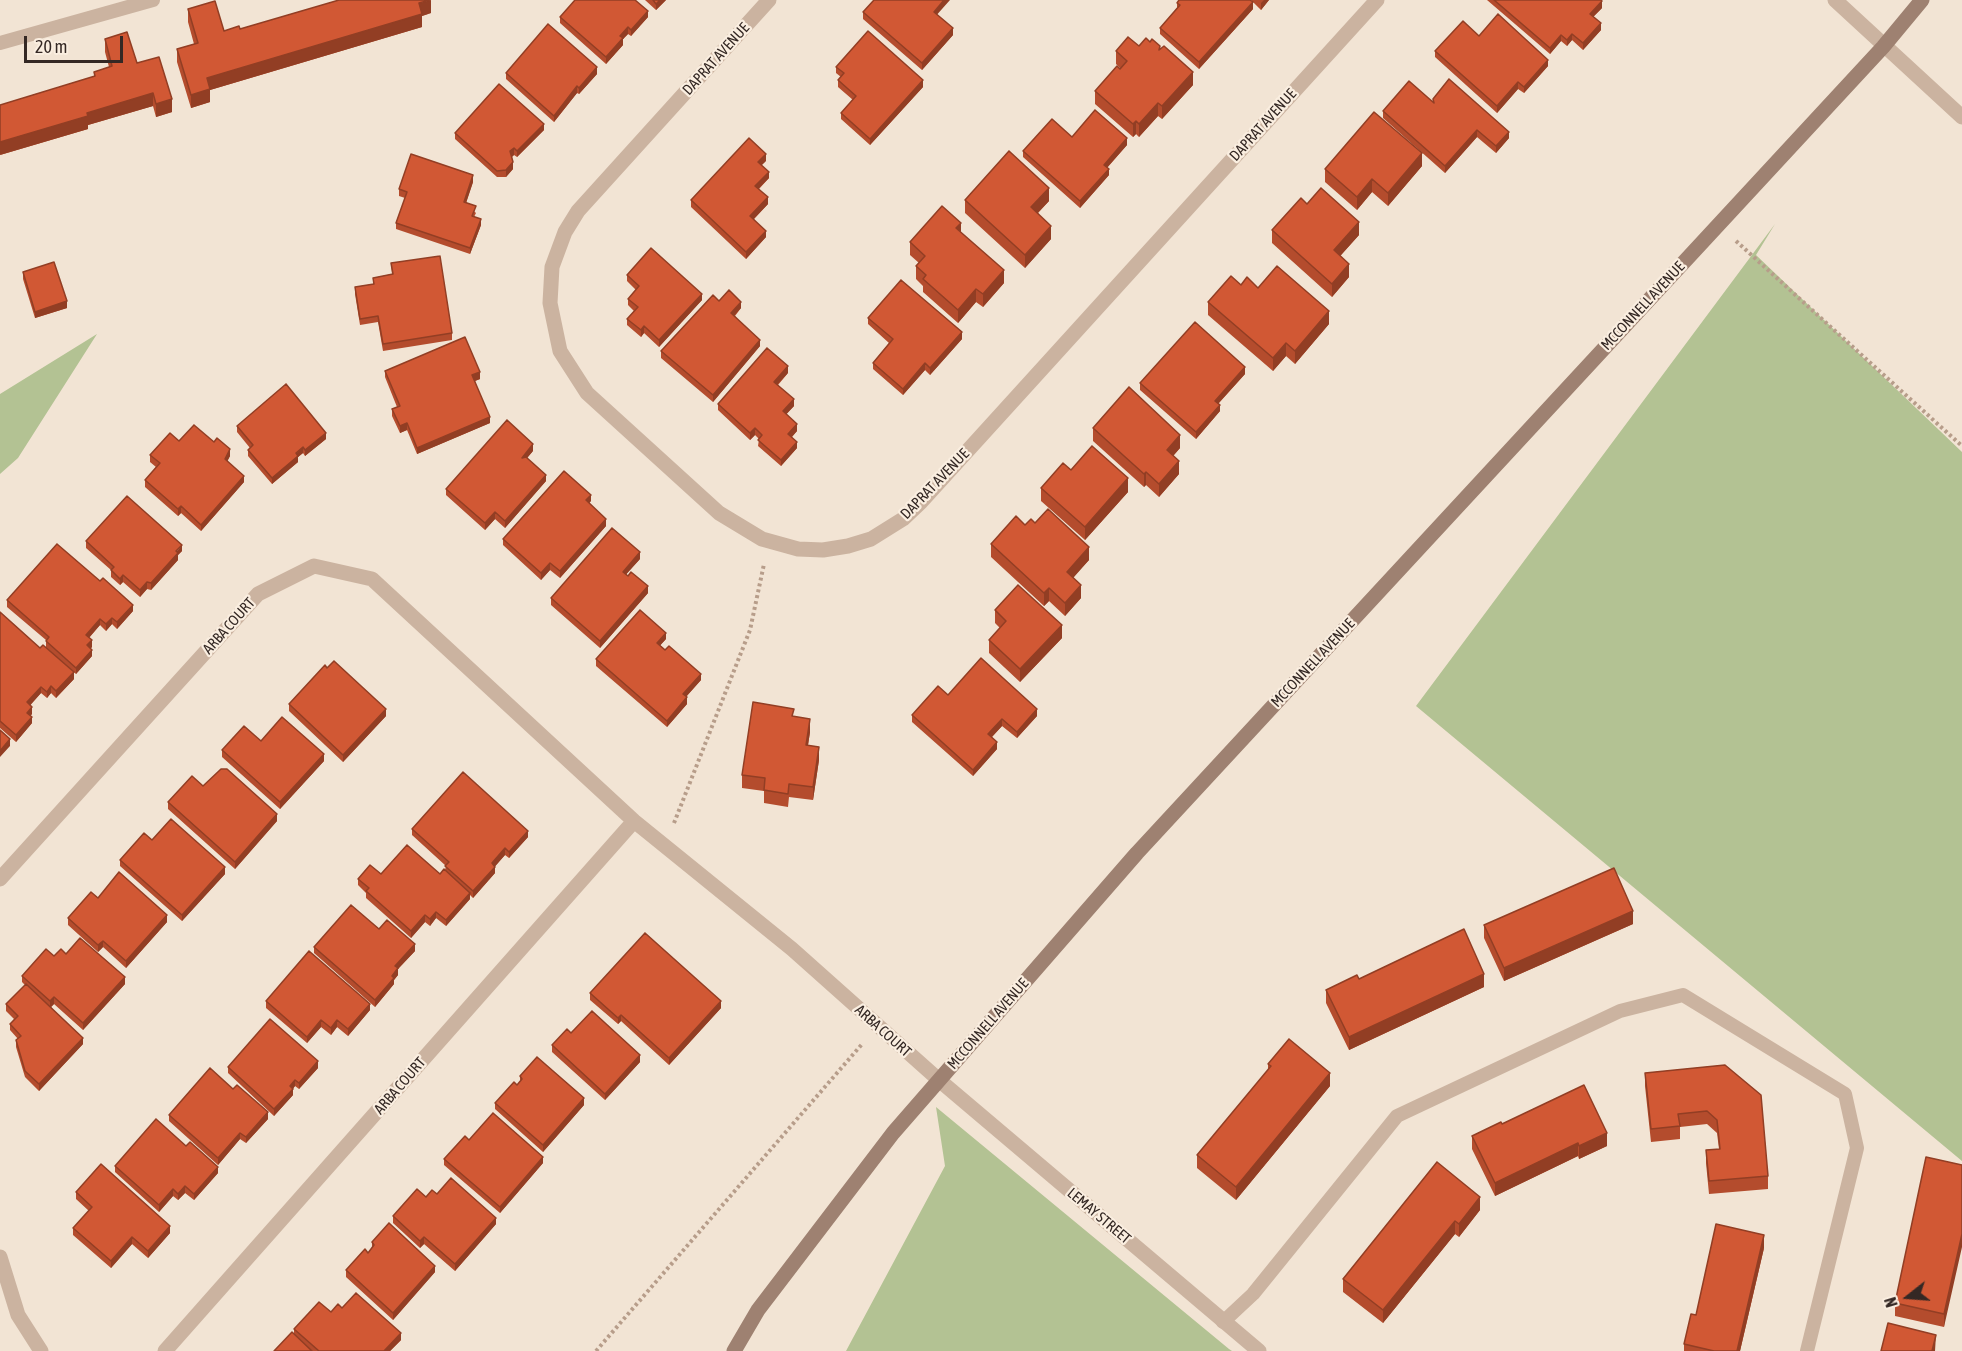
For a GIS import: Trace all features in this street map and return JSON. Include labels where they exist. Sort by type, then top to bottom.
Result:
[{"type":"main road","name":"MCCONNELL AVENUE","points":[[734,1351],[758,1310],[894,1133],[1137,853],[1883,46],[1922,0]]},
{"type":"street","name":"DAPRAT AVENUE","points":[[769,0],[578,211],[565,232],[552,267],[550,303],[560,351],[587,393],[719,513],[740,528],[769,541],[798,549],[835,548],[871,539],[903,519],[1377,0]]},
{"type":"street","points":[[1834,0],[1962,117]]},
{"type":"street","name":"ARBA COURT","points":[[0,879],[258,594],[314,566],[372,579],[634,820],[792,949],[939,1080]]},
{"type":"street","name":"ARBA COURT","points":[[165,1351],[634,820]]},
{"type":"street","name":"LEMAY STREET","points":[[939,1080],[1259,1351]]},
{"type":"street","points":[[0,1257],[18,1315],[40,1351]]},
{"type":"lane","points":[[0,43],[153,0]]},
{"type":"lane","points":[[1223,1322],[1253,1294],[1397,1116],[1620,1011],[1683,995],[1845,1094],[1857,1148],[1806,1351]]},
{"type":"path","points":[[1718,225],[1962,446]]},
{"type":"path","points":[[665,846],[750,630],[769,541]]},
{"type":"path","points":[[596,1351],[878,1026]]},
{"type":"green space","points":[[1775,224],[1756,255],[1962,452],[1962,1161],[1416,706]]},
{"type":"green space","points":[[97,334],[18,458],[0,474],[0,394]]},
{"type":"green space","points":[[936,1107],[1232,1351],[846,1351],[945,1166]]},
{"type":"building","points":[[339,0],[430,0],[419,3],[422,14],[207,78],[210,89],[191,95],[177,49],[198,43],[188,9],[215,1],[224,31],[239,26],[240,29]]},
{"type":"building","points":[[575,0],[635,0],[648,11],[631,30],[628,27],[620,36],[623,38],[606,57],[560,17]]},
{"type":"building","points":[[874,0],[944,0],[934,12],[953,28],[922,63],[863,12]]},
{"type":"building","points":[[1179,0],[1250,0],[1253,2],[1199,62],[1160,28],[1180,5],[1177,3]]},
{"type":"building","points":[[1494,0],[1601,0],[1590,14],[1601,23],[1583,43],[1572,34],[1567,40],[1561,35],[1550,48]]},
{"type":"building","points":[[1498,14],[1548,60],[1524,87],[1518,82],[1497,106],[1435,51],[1463,21],[1479,36]]},
{"type":"building","points":[[548,24],[597,67],[579,88],[577,86],[554,116],[506,73]]},
{"type":"building","points":[[868,31],[923,80],[870,139],[841,113],[856,96],[838,80],[844,73],[836,67]]},
{"type":"building","points":[[127,32],[137,63],[159,57],[172,99],[156,104],[153,93],[87,113],[88,116],[0,142],[0,105],[95,76],[94,72],[112,66],[105,39]]},
{"type":"building","points":[[1128,37],[1139,46],[1146,38],[1150,42],[1152,39],[1160,46],[1159,50],[1164,46],[1193,72],[1162,106],[1158,103],[1139,124],[1136,121],[1133,124],[1095,91],[1117,66],[1120,69],[1127,61],[1116,51]]},
{"type":"building","points":[[1449,79],[1509,132],[1496,146],[1477,130],[1445,166],[1383,111],[1409,81],[1434,103],[1433,99]]},
{"type":"building","points":[[499,84],[544,124],[517,151],[514,148],[510,151],[513,162],[506,170],[497,171],[455,133]]},
{"type":"building","points":[[1095,110],[1127,138],[1104,165],[1109,169],[1080,201],[1023,151],[1052,119],[1072,137]]},
{"type":"building","points":[[1374,112],[1422,153],[1388,193],[1372,179],[1357,197],[1325,169]]},
{"type":"building","points":[[749,138],[766,154],[758,162],[769,172],[755,186],[768,197],[750,216],[766,231],[746,252],[691,200]]},
{"type":"building","points":[[1009,151],[1049,188],[1031,207],[1051,226],[1025,255],[965,200]]},
{"type":"building","points":[[411,154],[473,175],[464,202],[476,206],[472,216],[481,219],[470,248],[396,223],[407,192],[399,189]]},
{"type":"building","points":[[1321,188],[1359,222],[1334,250],[1349,264],[1332,284],[1272,230],[1301,198],[1307,204]]},
{"type":"building","points":[[942,206],[961,223],[956,228],[1004,270],[983,294],[976,289],[958,310],[923,279],[926,275],[916,266],[925,256],[910,242]]},
{"type":"building","points":[[651,248],[702,294],[659,340],[644,326],[641,330],[627,319],[638,307],[628,299],[639,286],[627,275]]},
{"type":"building","points":[[440,256],[452,333],[383,344],[378,316],[360,319],[355,287],[374,284],[373,278],[393,274],[391,263]]},
{"type":"building","points":[[54,262],[67,301],[35,312],[23,272]]},
{"type":"building","points":[[1277,266],[1329,311],[1295,351],[1286,343],[1273,358],[1208,302],[1231,276],[1241,285],[1247,277],[1258,288]]},
{"type":"building","points":[[901,280],[962,332],[930,368],[925,363],[903,389],[873,363],[893,339],[868,318]]},
{"type":"building","points":[[729,290],[741,302],[731,313],[760,340],[713,395],[661,351],[713,295],[719,301]]},
{"type":"building","points":[[1195,322],[1245,367],[1215,401],[1220,405],[1196,432],[1140,383]]},
{"type":"building","points":[[465,337],[480,372],[472,375],[490,417],[417,448],[407,423],[400,426],[392,409],[400,406],[385,371]]},
{"type":"building","points":[[767,348],[788,366],[774,382],[794,399],[783,411],[797,424],[788,434],[797,442],[781,460],[758,440],[762,435],[755,428],[750,433],[718,404]]},
{"type":"building","points":[[286,384],[326,433],[305,450],[303,447],[296,453],[298,456],[272,478],[248,450],[253,445],[237,426]]},
{"type":"building","points":[[1129,387],[1180,435],[1167,450],[1179,461],[1159,484],[1146,472],[1144,474],[1093,428]]},
{"type":"building","points":[[507,420],[533,444],[522,458],[526,457],[546,475],[505,521],[495,512],[485,523],[446,489]]},
{"type":"building","points":[[194,425],[214,442],[217,438],[230,449],[225,459],[244,476],[201,525],[181,506],[178,509],[145,480],[160,463],[150,455],[170,433],[179,441]]},
{"type":"building","points":[[1092,446],[1128,478],[1085,527],[1041,488],[1063,463],[1071,470]]},
{"type":"building","points":[[564,471],[591,495],[586,500],[606,519],[560,571],[550,563],[541,573],[503,539]]},
{"type":"building","points":[[127,496],[182,545],[176,551],[178,553],[151,583],[147,582],[140,590],[123,575],[120,579],[111,570],[114,567],[86,541]]},
{"type":"building","points":[[1048,509],[1089,547],[1067,572],[1081,585],[1065,603],[1049,588],[1044,593],[991,544],[1016,516],[1025,525],[1031,519],[1035,523]]},
{"type":"building","points":[[612,528],[640,552],[623,572],[628,576],[631,572],[648,586],[600,641],[551,598]]},
{"type":"building","points":[[57,544],[100,581],[103,578],[133,605],[117,622],[112,618],[106,624],[100,619],[86,635],[92,640],[87,645],[92,650],[76,668],[46,641],[49,637],[7,600]]},
{"type":"building","points":[[1018,585],[1062,625],[1020,669],[989,640],[1006,621],[995,610]]},
{"type":"building","points":[[640,610],[666,633],[657,643],[665,650],[669,646],[701,674],[683,694],[687,697],[667,721],[596,659]]},
{"type":"building","points":[[0,612],[40,648],[43,645],[74,672],[56,691],[51,686],[47,692],[41,687],[27,702],[32,707],[27,713],[32,717],[16,735],[0,721]]},
{"type":"building","points":[[981,658],[1037,709],[1017,732],[1002,719],[988,734],[997,742],[973,770],[912,715],[938,686],[948,695]]},
{"type":"building","points":[[334,661],[386,709],[343,755],[289,704],[325,665],[327,668]]},
{"type":"building","points":[[753,702],[794,709],[792,716],[810,719],[806,745],[819,747],[813,787],[789,784],[788,794],[764,790],[765,778],[742,775]]},
{"type":"building","points":[[282,717],[324,754],[280,802],[222,750],[244,726],[261,741]]},
{"type":"building","points":[[0,730],[10,739],[0,751]]},
{"type":"building","points":[[221,769],[227,769],[277,814],[235,862],[168,802],[192,776],[203,786]]},
{"type":"building","points":[[463,772],[528,831],[509,852],[505,848],[492,863],[495,867],[473,891],[445,866],[449,862],[412,829]]},
{"type":"building","points":[[171,819],[225,867],[182,915],[120,860],[144,833],[152,840]]},
{"type":"building","points":[[407,845],[440,874],[444,869],[470,893],[446,920],[436,912],[430,919],[425,915],[411,931],[366,891],[369,888],[358,879],[370,865],[381,874]]},
{"type":"building","points":[[1614,868],[1633,911],[1504,968],[1484,925]]},
{"type":"building","points":[[119,872],[167,915],[126,961],[103,941],[98,945],[68,918],[91,892],[98,898]]},
{"type":"building","points":[[351,905],[379,929],[387,920],[415,944],[395,966],[398,968],[392,976],[394,978],[375,1000],[314,947]]},
{"type":"building","points":[[1464,929],[1484,974],[1349,1037],[1326,990],[1357,975],[1359,979]]},
{"type":"building","points":[[645,933],[721,1001],[669,1058],[621,1015],[618,1018],[590,993]]},
{"type":"building","points":[[80,938],[125,977],[83,1023],[54,997],[50,1001],[22,976],[46,949],[54,956],[61,949],[66,954]]},
{"type":"building","points":[[309,951],[370,1004],[348,1029],[337,1020],[331,1028],[321,1020],[307,1037],[266,1001]]},
{"type":"building","points":[[26,984],[83,1038],[39,1084],[25,1071],[16,1040],[21,1036],[10,1024],[18,1016],[6,1004]]},
{"type":"building","points":[[592,1011],[640,1055],[605,1094],[552,1045],[567,1029],[571,1033]]},
{"type":"building","points":[[270,1019],[318,1061],[299,1083],[295,1080],[290,1086],[293,1089],[274,1109],[228,1067]]},
{"type":"building","points":[[1289,1039],[1330,1073],[1236,1187],[1197,1155],[1271,1066],[1268,1064]]},
{"type":"building","points":[[537,1057],[584,1098],[543,1145],[495,1103],[514,1082],[517,1085],[522,1079],[520,1076]]},
{"type":"building","points":[[1725,1065],[1761,1095],[1768,1176],[1709,1181],[1706,1150],[1720,1149],[1717,1120],[1707,1111],[1678,1114],[1680,1126],[1651,1129],[1645,1073]]},
{"type":"building","points":[[210,1068],[233,1089],[237,1085],[268,1112],[246,1137],[240,1133],[218,1158],[169,1115]]},
{"type":"building","points":[[1584,1085],[1607,1133],[1579,1146],[1578,1143],[1495,1183],[1472,1136]]},
{"type":"building","points":[[493,1113],[543,1157],[500,1207],[444,1159],[465,1136],[469,1140]]},
{"type":"building","points":[[156,1119],[186,1146],[190,1142],[218,1167],[194,1194],[185,1186],[178,1194],[173,1189],[159,1205],[115,1166]]},
{"type":"building","points":[[1926,1157],[1962,1165],[1962,1234],[1944,1314],[1895,1303]]},
{"type":"building","points":[[1437,1162],[1480,1197],[1459,1224],[1455,1221],[1383,1310],[1343,1279]]},
{"type":"building","points":[[101,1164],[170,1226],[148,1251],[132,1237],[111,1261],[73,1228],[92,1207],[76,1192]]},
{"type":"building","points":[[451,1178],[496,1218],[455,1264],[424,1237],[420,1241],[393,1216],[417,1189],[426,1197],[432,1190],[437,1194]]},
{"type":"building","points":[[389,1223],[435,1266],[393,1313],[346,1270],[365,1249],[368,1253],[374,1245],[372,1242]]},
{"type":"building","points":[[1716,1224],[1764,1235],[1737,1351],[1714,1351],[1684,1344],[1691,1314],[1696,1315]]},
{"type":"building","points":[[356,1293],[401,1333],[384,1351],[319,1351],[294,1329],[319,1302],[331,1312],[338,1304],[342,1308]]},
{"type":"building","points":[[1888,1323],[1936,1335],[1932,1351],[1881,1351]]},
{"type":"building","points":[[292,1332],[312,1351],[274,1351]]}]
